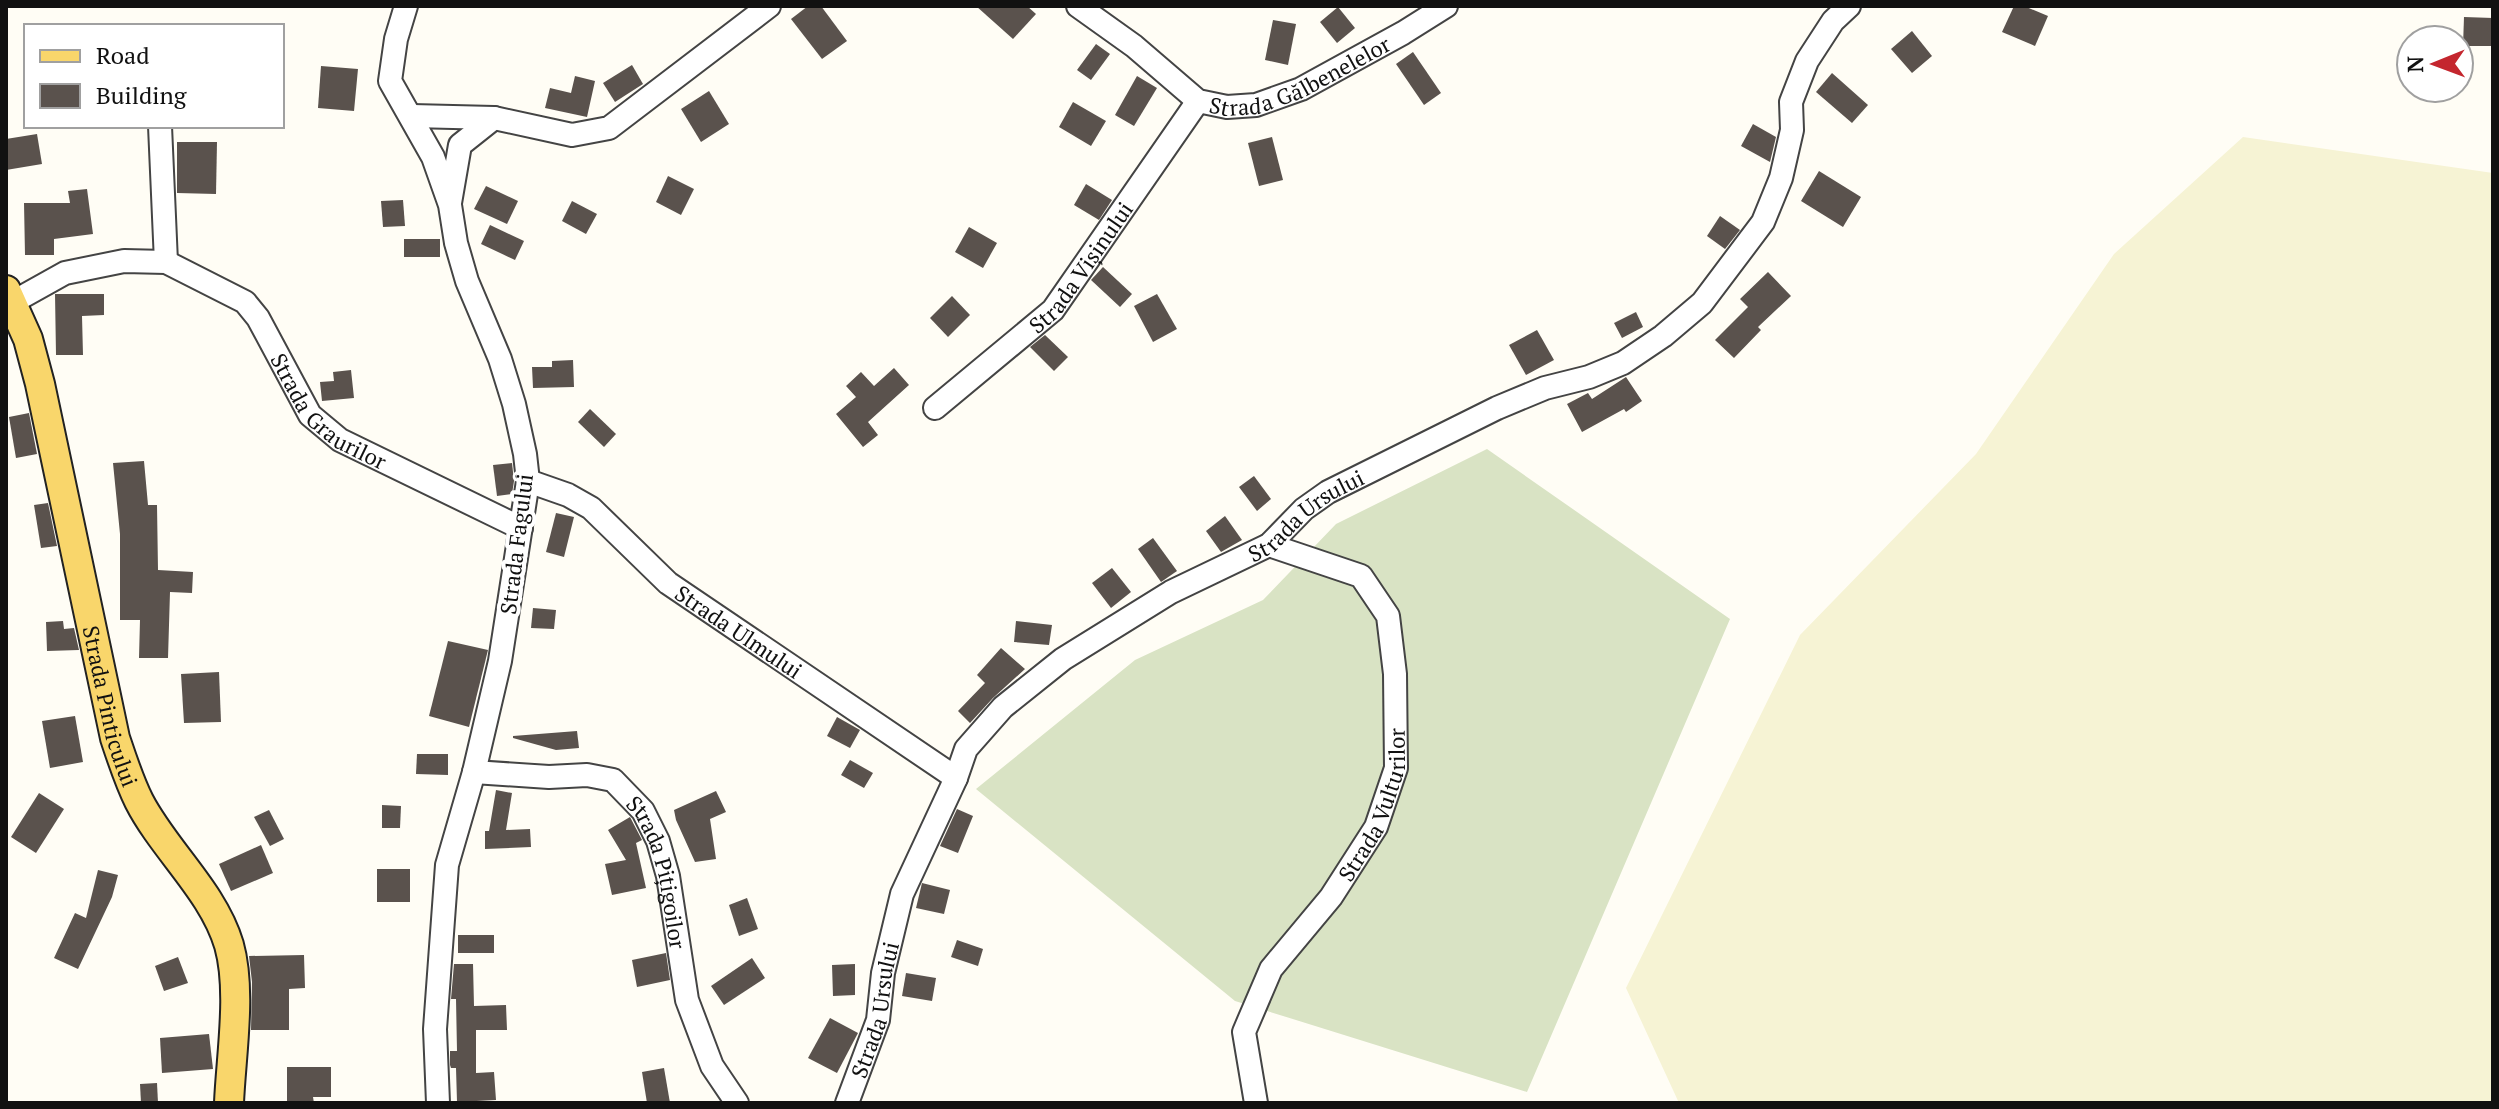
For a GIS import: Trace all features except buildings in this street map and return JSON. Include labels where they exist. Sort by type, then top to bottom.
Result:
[{"type":"main road","name":"Strada Pinticului","points":[[8,301],[28,339],[40,384],[115,738],[139,802],[220,921],[230,948],[235,991],[229,1103]]},
{"type":"street","name":"Strada Fagului","points":[[406,6],[396,39],[390,81],[433,157],[450,205],[456,243],[467,281],[500,359],[514,404],[528,481],[500,661],[474,772],[447,865],[435,1029],[438,1103]]},
{"type":"street","points":[[412,116],[494,118],[572,135],[609,128],[769,6]]},
{"type":"street","name":"Strada Gălbenelelor","points":[[1078,6],[1134,46],[1198,101],[1227,107],[1256,105],[1301,89],[1446,6]]},
{"type":"street","name":"Strada Ursului","points":[[847,1103],[878,1020],[891,933],[902,894],[956,778],[966,749],[993,718],[1063,659],[1171,592],[1269,545],[1304,509],[1328,492],[1497,408],[1545,388],[1589,377],[1623,363],[1663,336],[1702,303],[1763,222],[1781,178],[1792,130],[1791,102],[1807,61],[1833,21],[1849,6]]},
{"type":"street","name":"Strada Vișinului","points":[[935,408],[1053,310],[1198,101]]},
{"type":"street","points":[[450,205],[460,145],[494,118]]},
{"type":"street","points":[[160,128],[166,262]]},
{"type":"street","name":"Strada Graurilor","points":[[8,301],[65,273],[124,261],[166,262],[245,302],[258,318],[310,415],[340,440],[521,528]]},
{"type":"street","name":"Strada Ulmului","points":[[528,481],[568,495],[591,508],[668,583],[956,778]]},
{"type":"street","name":"Strada Vulturilor","points":[[1256,1103],[1244,1032],[1271,969],[1331,897],[1376,827],[1396,768],[1395,674],[1388,616],[1361,576],[1269,545]]},
{"type":"street","name":"Strada Pițigoilor","points":[[474,772],[549,777],[587,775],[613,780],[643,811],[658,841],[668,876],[687,1000],[712,1066],[737,1103]]},
{"type":"shaded area","points":[[2243,137],[2493,173],[2493,1103],[1679,1103],[1626,988],[1800,635],[1976,454],[2114,254]]},
{"type":"green space","points":[[1487,449],[1730,619],[1527,1092],[1235,1001],[976,789],[1135,660],[1263,600],[1336,524]]}]
